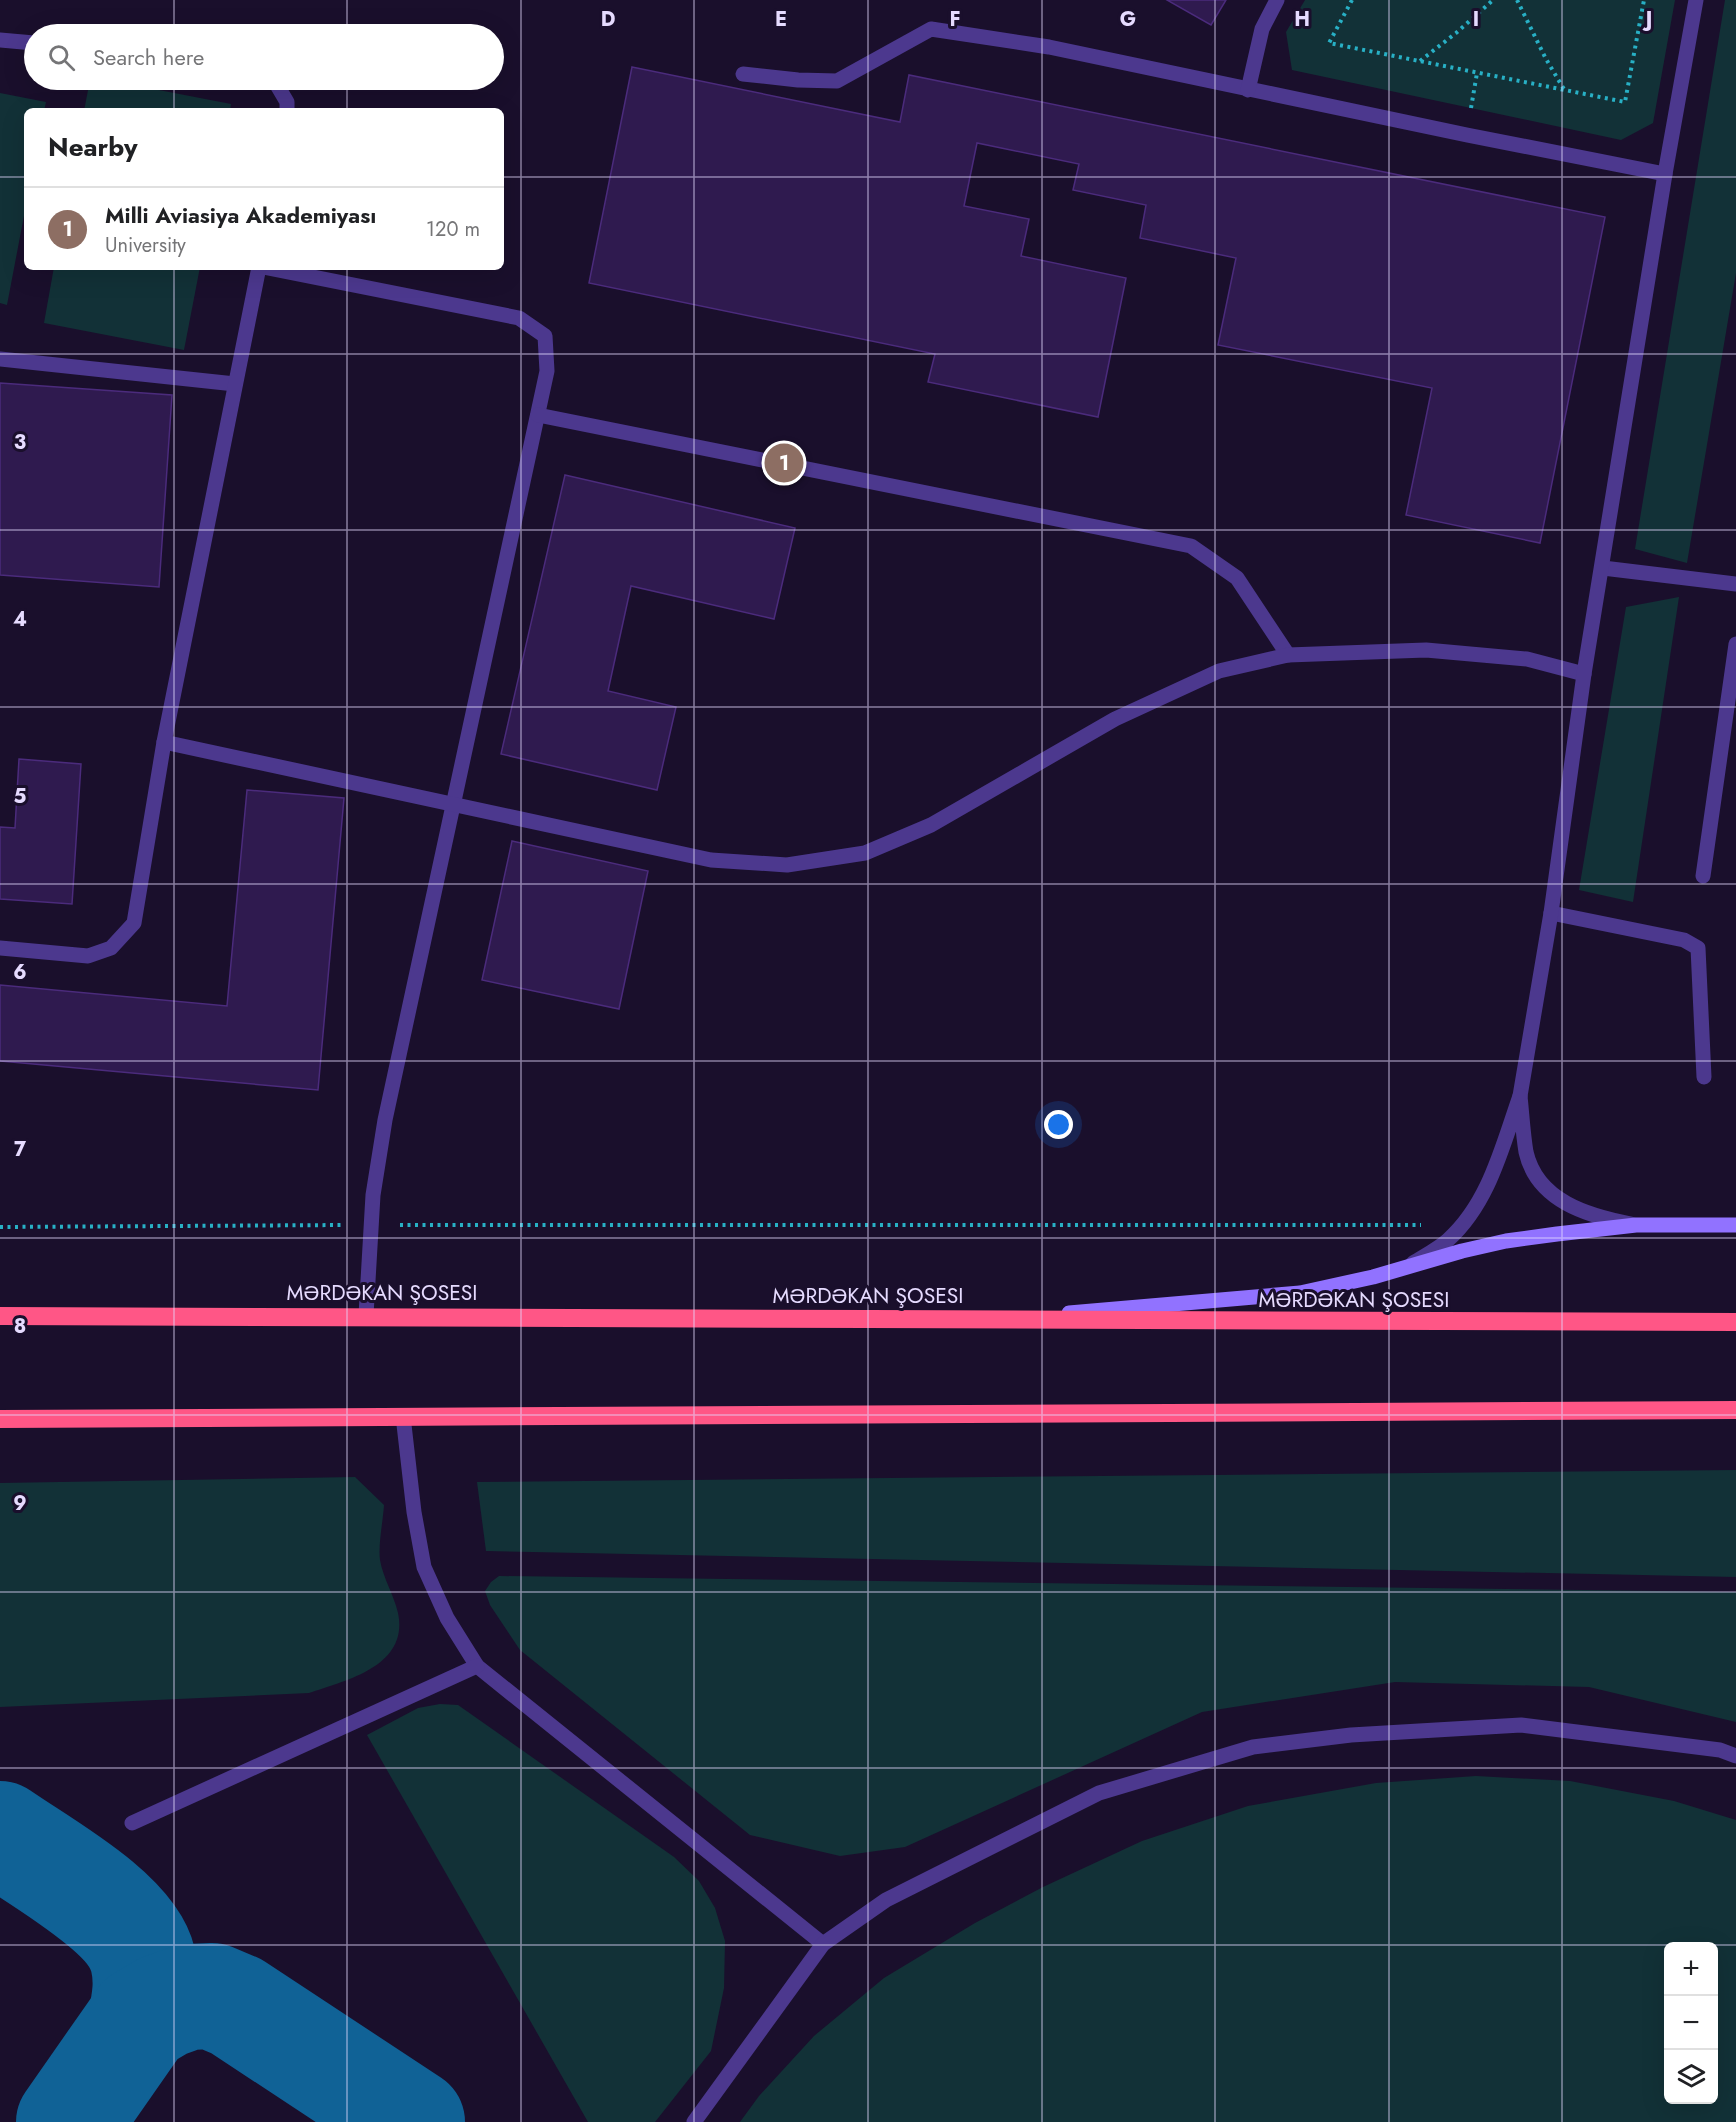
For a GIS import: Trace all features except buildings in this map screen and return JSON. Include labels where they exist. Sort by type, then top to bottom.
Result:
[{"type":"highway","name":"MƏRDƏKAN ŞOSESI","points":[[0,1316],[366,1315],[1433,1323],[1736,1322]]},
{"type":"highway","points":[[0,1419],[1736,1410]]},
{"type":"street","points":[[1005,1319],[1300,1293],[1373,1277],[1506,1241],[1636,1225],[1736,1225]]},
{"type":"lane","points":[[1248,90],[1262,29],[1276,0]]},
{"type":"lane","points":[[1408,1266],[1446,1242],[1464,1225],[1479,1202],[1492,1175],[1520,1096],[1551,913],[1584,674],[1603,568],[1665,174],[1696,0]]},
{"type":"lane","points":[[743,74],[798,80],[837,81],[931,29],[1049,47],[1248,90],[1665,174]]},
{"type":"lane","points":[[0,40],[24,42]]},
{"type":"lane","points":[[280,90],[287,102],[287,108]]},
{"type":"lane","points":[[0,948],[88,956],[111,948],[134,923],[164,742],[235,384],[260,270]]},
{"type":"lane","points":[[276,270],[519,318],[545,336],[547,371],[385,1120],[373,1195],[366,1315]]},
{"type":"lane","points":[[0,359],[235,384]]},
{"type":"lane","points":[[538,415],[1191,546],[1237,578],[1288,655]]},
{"type":"lane","points":[[1603,568],[1736,584]]},
{"type":"lane","points":[[1703,876],[1736,644]]},
{"type":"lane","points":[[164,742],[711,860],[788,865],[865,853],[930,825],[1115,719],[1219,671],[1288,655],[1426,650],[1527,659],[1584,674]]},
{"type":"lane","points":[[1551,913],[1684,940],[1698,948],[1704,1077]]},
{"type":"lane","points":[[1520,1096],[1527,1153],[1535,1174],[1549,1192],[1567,1204],[1598,1218],[1636,1225]]},
{"type":"lane","points":[[403,1416],[414,1512],[424,1568],[447,1618],[477,1666],[823,1944]]},
{"type":"lane","points":[[132,1823],[477,1666]]},
{"type":"lane","points":[[694,2122],[823,1944],[886,1900],[1099,1793],[1253,1747],[1351,1735],[1521,1725],[1720,1749],[1736,1756]]},
{"type":"path","points":[[1352,0],[1329,44],[1625,102],[1644,0]]},
{"type":"path","points":[[1419,61],[1456,33],[1493,0]]},
{"type":"path","points":[[1517,0],[1546,59],[1565,91]]},
{"type":"path","points":[[1467,135],[1477,73]]},
{"type":"path","points":[[0,1227],[1464,1225]]},
{"type":"green space","points":[[1305,0],[1675,0],[1653,123],[1621,140],[1292,70],[1286,32]]},
{"type":"green space","points":[[1725,0],[1736,0],[1736,273],[1687,563],[1635,549]]},
{"type":"green space","points":[[88,90],[159,90],[231,104],[230,108],[85,108]]},
{"type":"green space","points":[[0,93],[46,102],[45,108],[24,108],[24,216],[7,305],[0,303]]},
{"type":"green space","points":[[53,270],[199,270],[184,350],[44,323]]},
{"type":"green space","points":[[1679,597],[1633,902],[1579,890],[1626,607]]},
{"type":"green space","points":[[1736,1470],[1736,1577],[486,1551],[477,1482]]},
{"type":"green space","points":[[355,1477],[384,1505],[380,1560],[398,1613],[399,1631],[394,1646],[385,1658],[372,1668],[357,1676],[309,1693],[0,1707],[0,1483]]},
{"type":"green space","points":[[499,1576],[1736,1592],[1736,1722],[1589,1687],[1395,1682],[1202,1712],[905,1847],[840,1856],[750,1835],[520,1650],[490,1605],[485,1591]]},
{"type":"green space","points":[[440,1704],[458,1705],[674,1857],[699,1881],[715,1908],[725,1941],[724,1988],[711,2051],[655,2122],[588,2122],[367,1735],[418,1708]]},
{"type":"green space","points":[[1476,1776],[1570,1781],[1674,1801],[1736,1820],[1736,2122],[740,2122],[759,2096],[814,2036],[884,1978],[975,1923],[1043,1887],[1142,1841],[1248,1806],[1376,1783]]},
{"type":"taxiway","points":[[0,1834],[82,1890],[122,1924],[135,1942],[143,1960],[146,1983],[141,2019]]},
{"type":"taxiway","points":[[69,2122],[141,2019],[163,2006],[188,1997],[212,1996],[236,2006],[412,2122]]},
{"type":"place","name":"Milli Aviasiya Akademiyası","points":[[784,463]]}]
